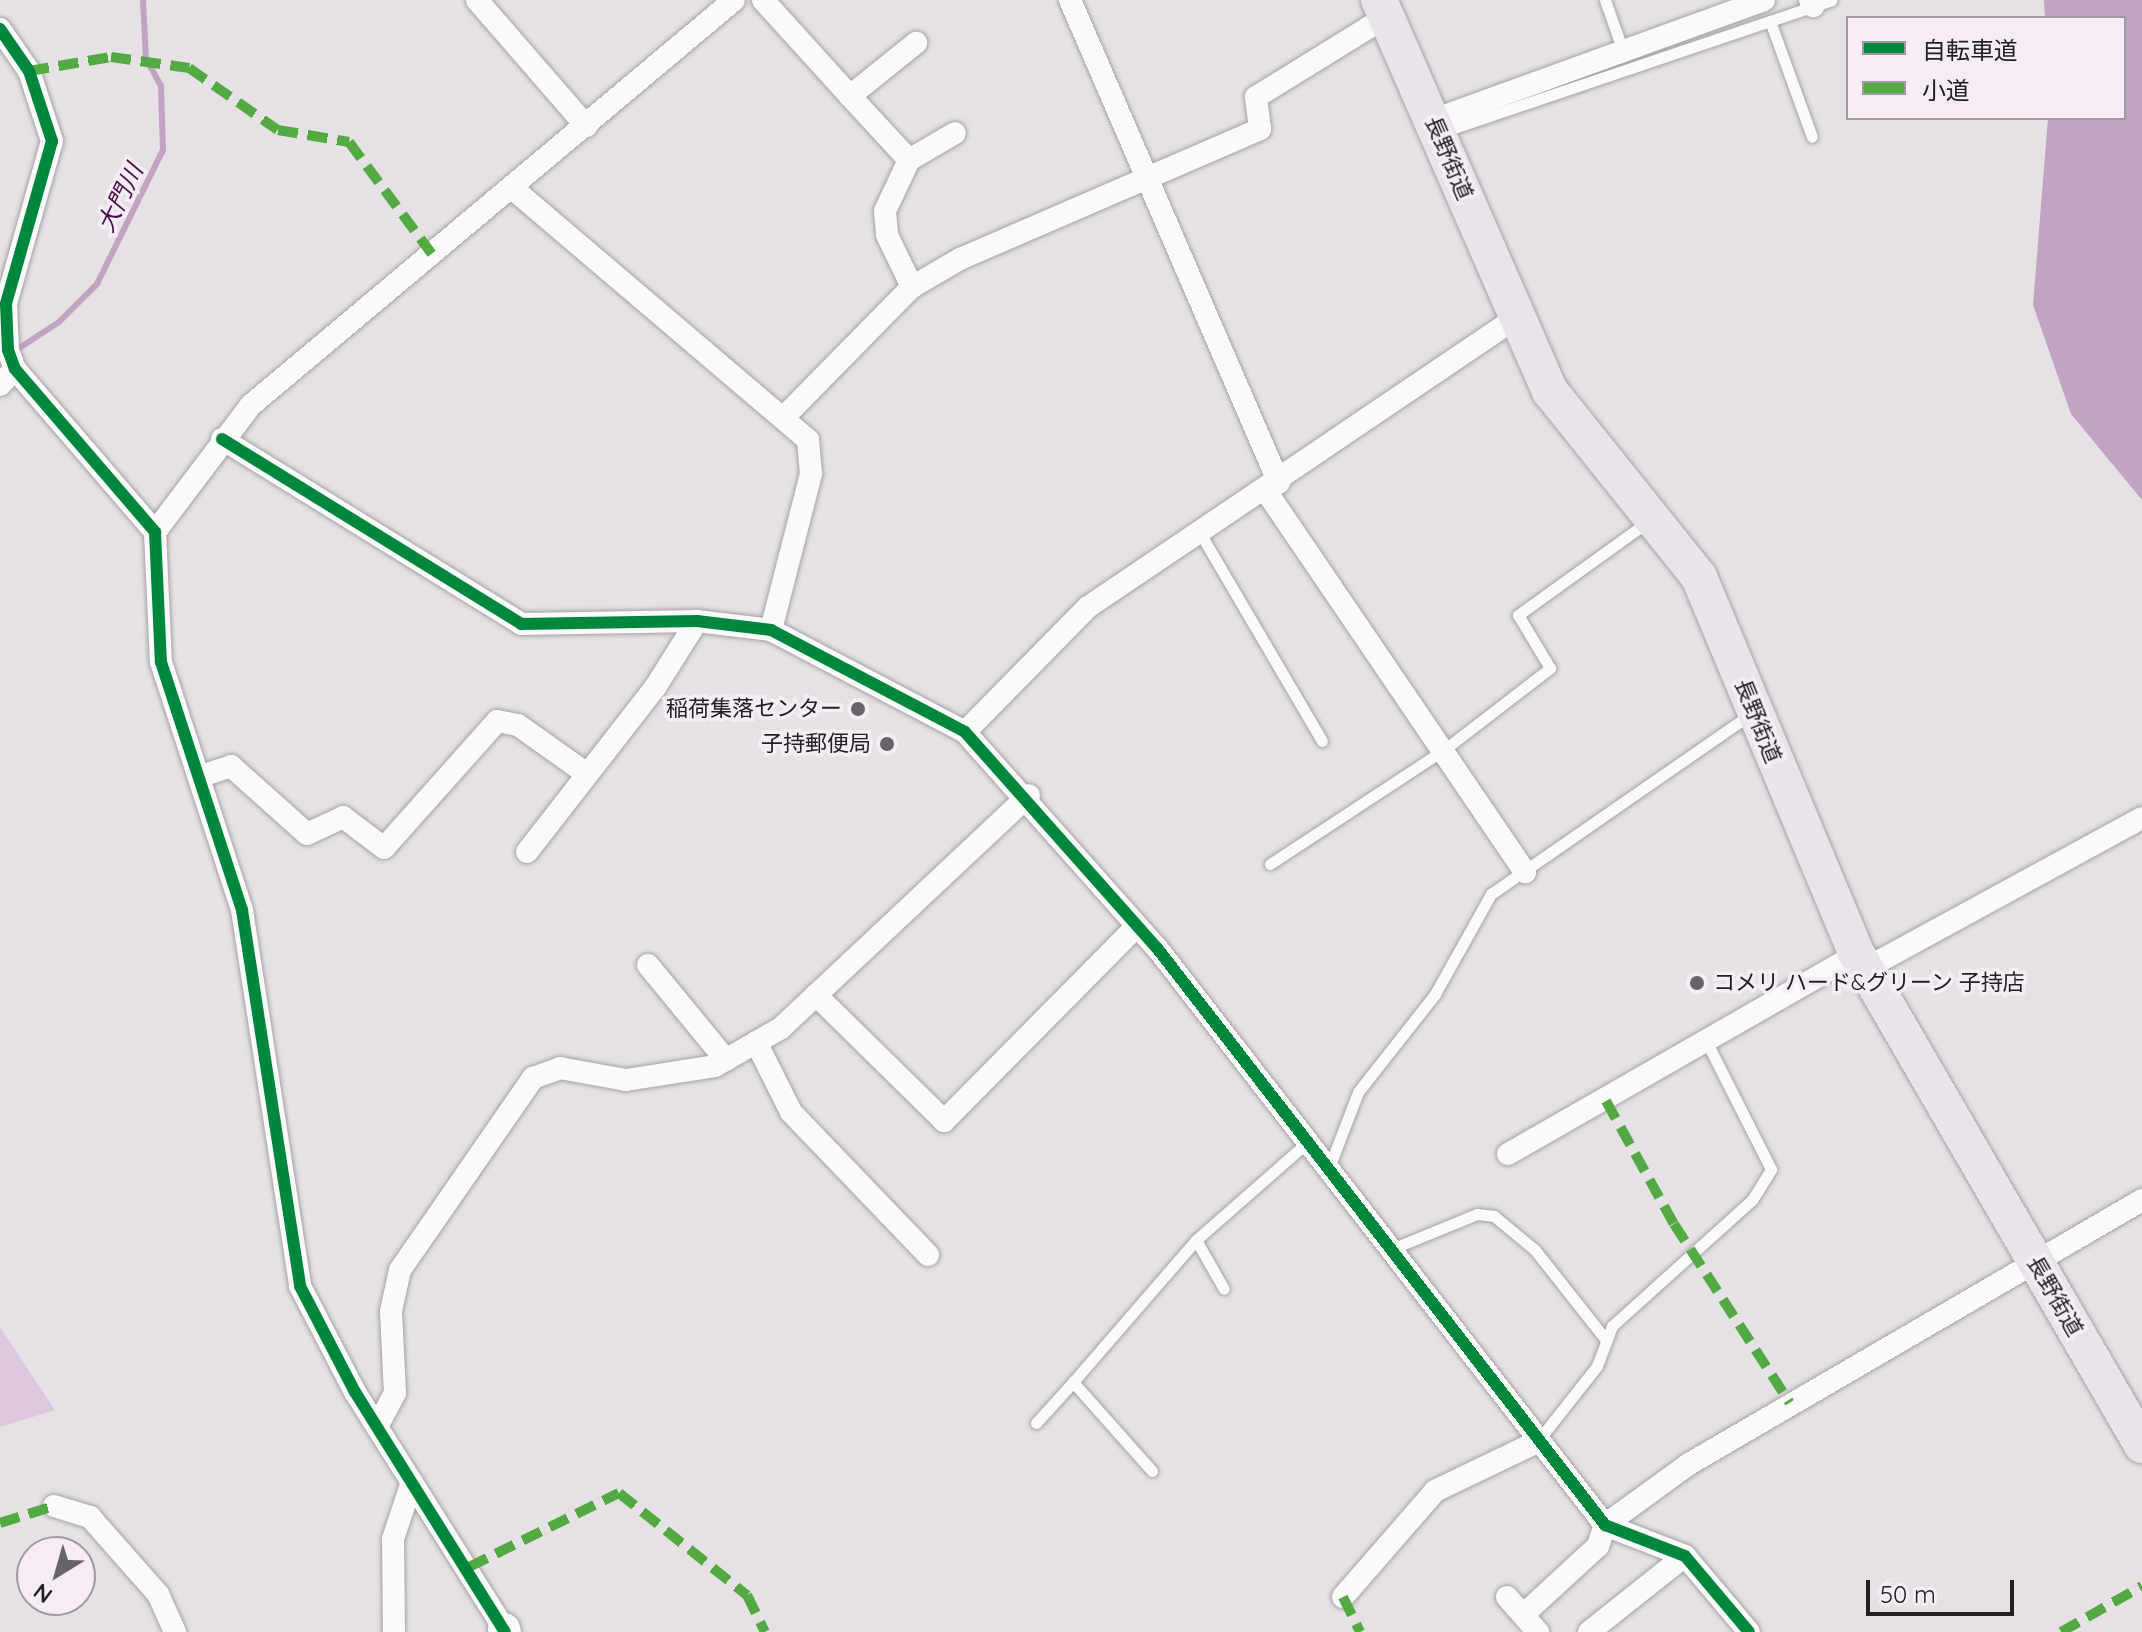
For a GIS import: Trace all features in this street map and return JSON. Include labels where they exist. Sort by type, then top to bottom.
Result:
[{"type":"main road","name":"長野街道","points":[[1383,8],[1516,318],[1568,420],[1653,518],[1699,577],[1861,962],[2142,1445]]},
{"type":"street","points":[[477,0],[586,126]]},
{"type":"street","points":[[505,1631],[379,1423],[355,1392],[293,1259],[242,910],[201,776],[161,662],[155,532],[222,439],[281,378],[734,0]]},
{"type":"street","points":[[763,0],[909,160]]},
{"type":"street","points":[[1070,0],[1272,487],[1525,872]]},
{"type":"street","points":[[786,415],[912,287],[1145,176],[1260,129],[1256,97],[1383,8]]},
{"type":"street","points":[[1436,126],[1581,75],[1623,51],[1680,41],[1767,10]]},
{"type":"street","points":[[0,29],[29,71],[52,141],[6,304],[9,368],[155,532]]},
{"type":"street","points":[[850,96],[916,43]]},
{"type":"street","points":[[912,287],[887,235],[885,211],[909,160],[955,133]]},
{"type":"street","points":[[512,188],[786,415],[808,440],[811,474],[771,630]]},
{"type":"street","points":[[965,732],[1088,607],[1272,487],[1516,318]]},
{"type":"street","points":[[222,439],[521,624],[697,621],[771,630],[965,732],[1029,795],[1310,1140],[1537,1442],[1605,1525],[1685,1556],[1749,1632]]},
{"type":"street","points":[[527,852],[697,621]]},
{"type":"street","points":[[201,776],[231,766],[307,834],[343,817],[384,848],[497,721],[518,725],[587,774]]},
{"type":"street","points":[[379,1423],[395,1393],[391,1311],[400,1270],[533,1078],[560,1068],[626,1080],[677,1075],[726,1060],[756,1042],[816,995],[1029,795]]},
{"type":"street","points":[[1508,1154],[1707,1043],[2142,818]]},
{"type":"street","points":[[816,995],[944,1121],[1137,926]]},
{"type":"street","points":[[648,965],[726,1060]]},
{"type":"street","points":[[756,1042],[791,1112],[928,1255]]},
{"type":"street","points":[[1523,1615],[1598,1546],[1605,1525],[1689,1464],[2142,1200]]},
{"type":"street","points":[[1343,1597],[1435,1491],[1537,1442]]},
{"type":"street","points":[[394,1632],[393,1539],[412,1482]]},
{"type":"street","points":[[54,1506],[90,1517],[158,1594],[175,1632]]},
{"type":"street","points":[[1589,1632],[1685,1556]]},
{"type":"street","points":[[1507,1597],[1538,1632]]},
{"type":"lane","points":[[1605,0],[1623,51]]},
{"type":"lane","points":[[1812,137],[1767,10],[1818,2]]},
{"type":"lane","points":[[1581,75],[1680,41]]},
{"type":"lane","points":[[1270,864],[1445,749],[1550,668],[1518,615],[1653,518]]},
{"type":"lane","points":[[1200,533],[1322,741]]},
{"type":"lane","points":[[1330,1165],[1358,1092],[1435,994],[1491,894],[1754,712]]},
{"type":"lane","points":[[1537,1442],[1597,1366],[1606,1340],[1636,1300],[1752,1200],[1771,1169],[1707,1043]]},
{"type":"lane","points":[[1036,1423],[1196,1240],[1310,1140]]},
{"type":"lane","points":[[1394,1248],[1477,1214],[1494,1216],[1535,1250],[1606,1340]]},
{"type":"lane","points":[[1196,1240],[1224,1289]]},
{"type":"lane","points":[[1073,1382],[1152,1471]]},
{"type":"shaded area","points":[[2044,0],[2142,0],[2142,500],[2071,414],[2033,305],[2048,120],[2126,120],[2126,16],[2045,16]]},
{"type":"shaded area","points":[[0,1327],[55,1410],[0,1427]]},
{"type":"waterway","name":"大門川","points":[[13,352],[59,322],[97,284],[163,150],[161,86],[146,59],[143,0]]},
{"type":"marked path","points":[[29,71],[111,57],[189,68],[278,130],[349,142],[432,254]]},
{"type":"marked path","points":[[1606,1101],[1674,1224],[1790,1403]]},
{"type":"marked path","points":[[469,1567],[619,1493],[747,1595],[765,1632]]},
{"type":"marked path","points":[[0,1523],[54,1506]]},
{"type":"marked path","points":[[2061,1632],[2142,1586]]},
{"type":"marked path","points":[[1343,1597],[1360,1632]]},
{"type":"cycle path","points":[[0,29],[29,71],[52,141],[6,304],[8,350],[15,369],[155,532],[161,662],[242,910],[300,1286],[355,1392],[505,1632]]},
{"type":"cycle path","points":[[222,439],[521,624],[697,621],[771,630],[965,732],[1157,948],[1605,1525],[1685,1556],[1749,1632]]},
{"type":"place","name":"稲荷集落センター","points":[[858,709]]},
{"type":"place","name":"子持郵便局","points":[[887,744]]},
{"type":"place","name":"コメリ ハード&グリーン 子持店","points":[[1697,983]]}]
